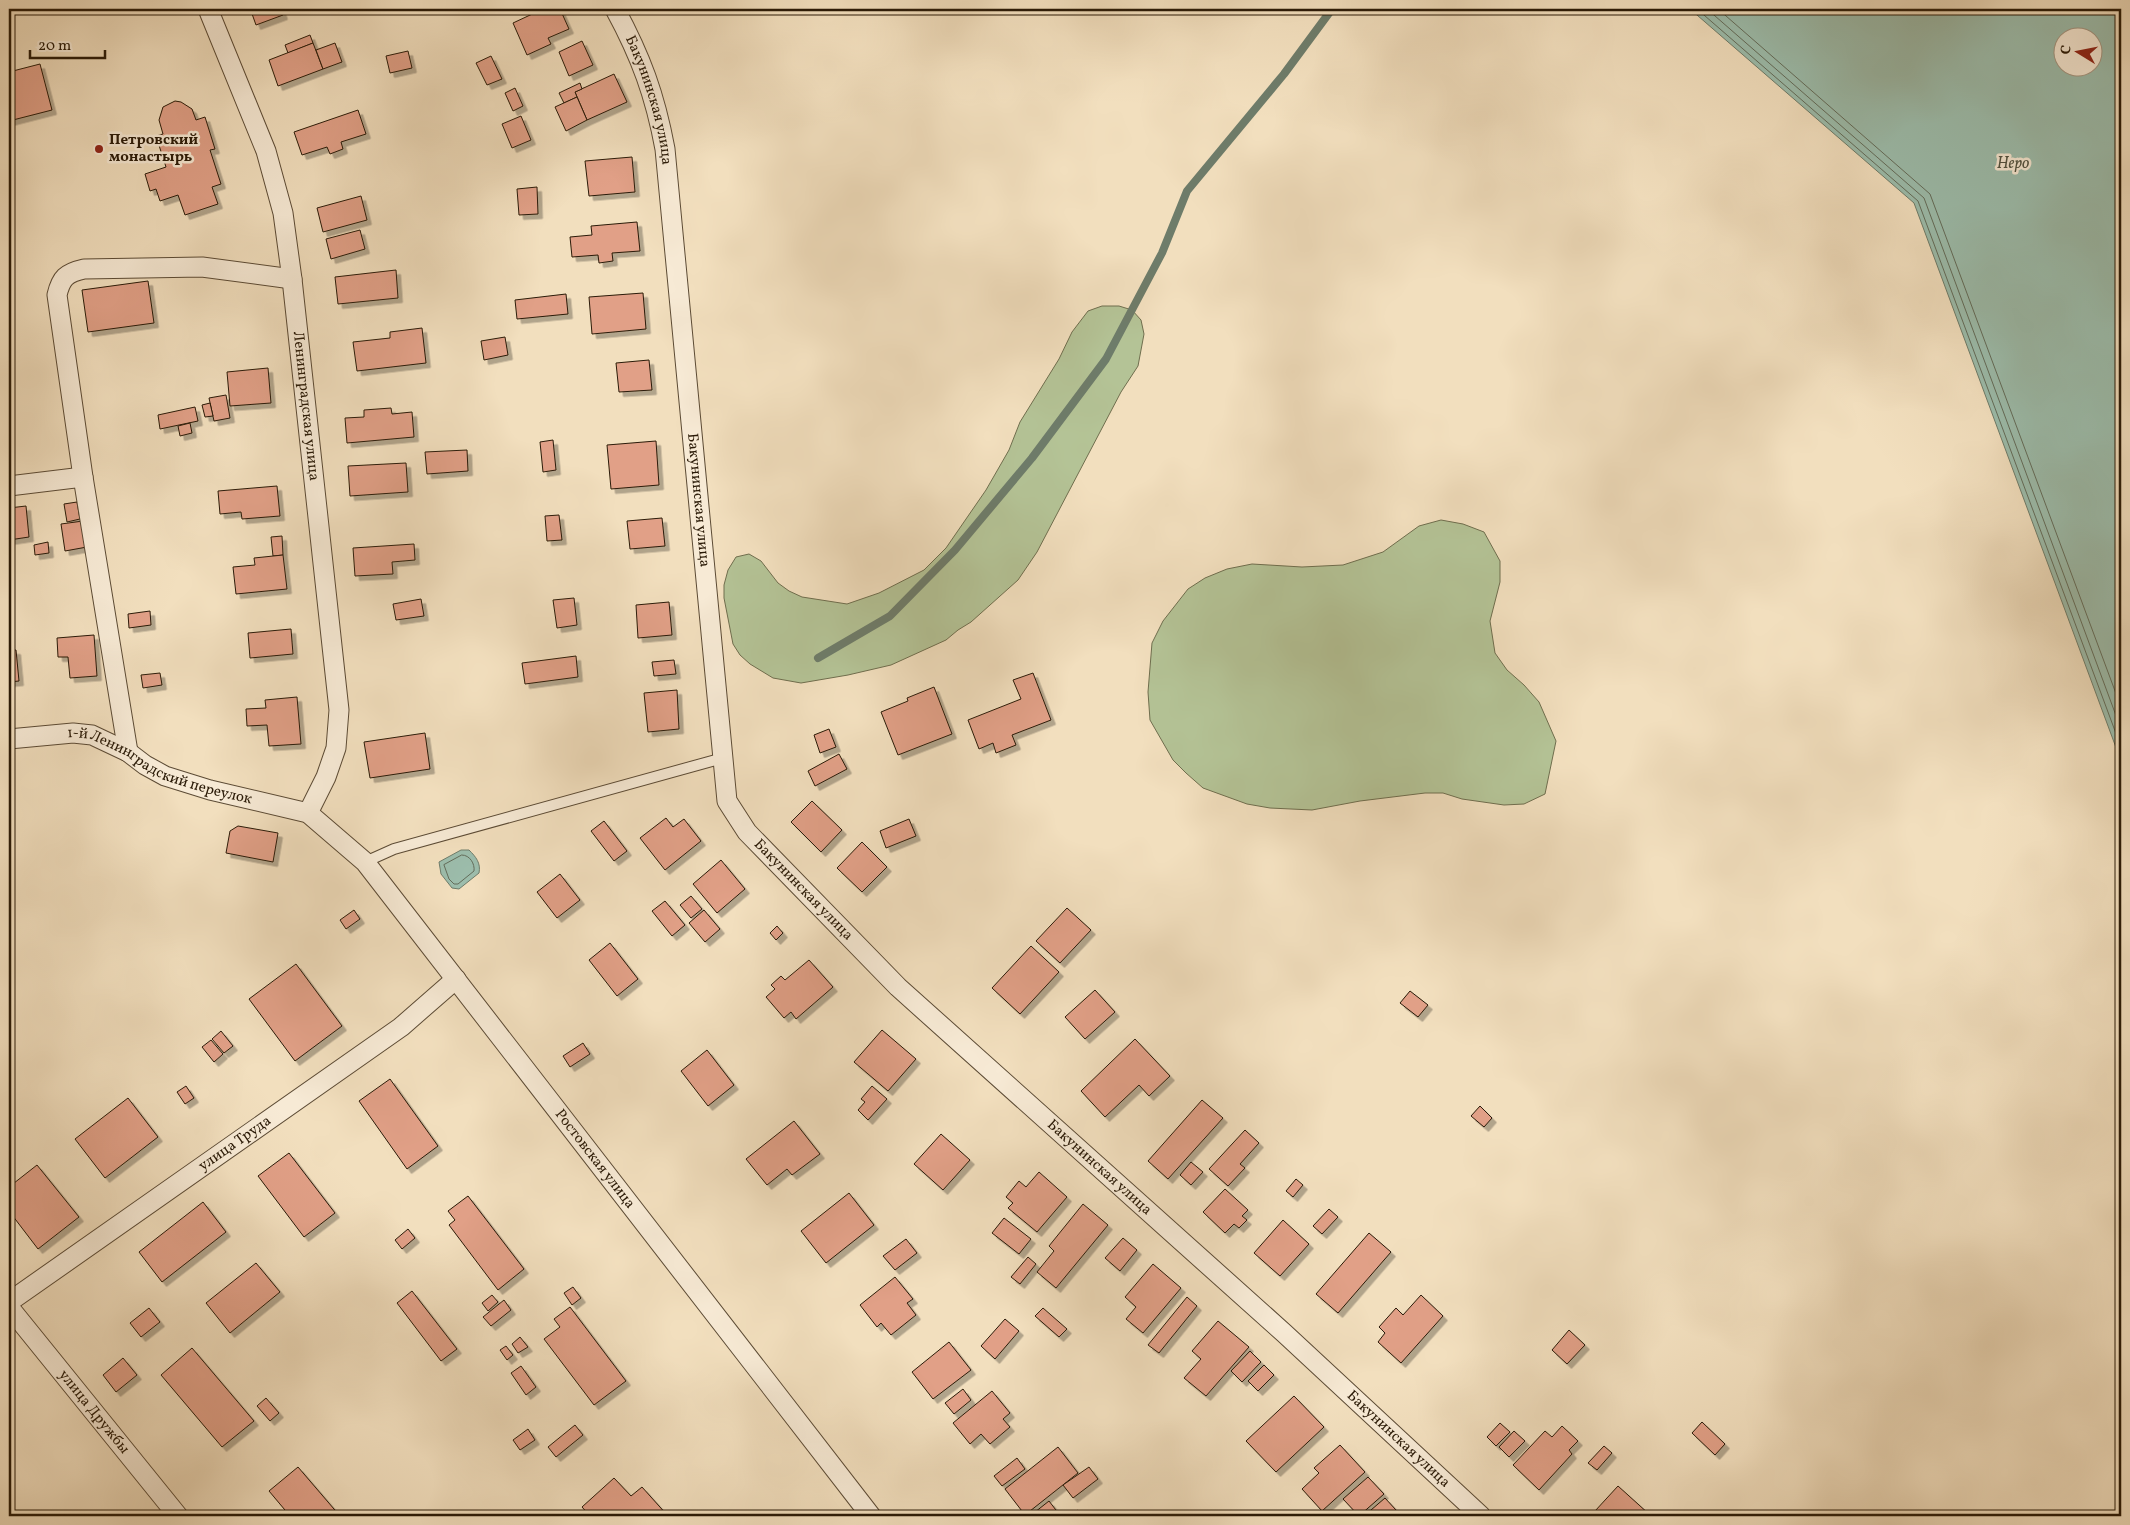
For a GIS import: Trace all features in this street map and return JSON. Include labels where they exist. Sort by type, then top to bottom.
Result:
[{"type":"street","name":"Ленинградская улица","points":[[208,9],[266,151],[283,213],[292,279],[339,710],[336,748],[326,777],[308,812]]},
{"type":"street","name":"Бакунинская улица","points":[[615,9],[634,45],[647,76],[658,110],[666,149],[727,801],[747,832],[898,987],[1277,1326],[1480,1516]]},
{"type":"street","points":[[128,752],[82,477],[57,295],[64,277],[71,272],[84,269],[202,267],[292,279]]},
{"type":"street","points":[[9,486],[82,477]]},
{"type":"street","name":"1-й Ленинградский переулок","points":[[9,739],[74,733],[92,735],[128,752],[165,776],[210,790],[308,812]]},
{"type":"street","name":"Ростовская улица","points":[[308,812],[365,862],[871,1516]]},
{"type":"street","name":"улица Труда","points":[[9,1302],[401,1027],[456,979]]},
{"type":"street","name":"улица Дружбы","points":[[9,1307],[178,1516]]},
{"type":"lane","points":[[365,862],[394,849],[723,758]]},
{"type":"shaded area","points":[[1102,306],[1119,306],[1132,310],[1141,320],[1144,334],[1138,366],[1121,392],[1037,552],[1018,580],[971,622],[946,640],[891,665],[801,683],[773,678],[750,664],[740,655],[733,644],[724,598],[724,585],[728,570],[736,557],[749,554],[761,561],[778,583],[802,597],[847,604],[879,593],[924,570],[946,548],[986,490],[1009,450],[1020,422],[1059,359],[1072,332],[1088,311]]},
{"type":"shaded area","points":[[1441,520],[1463,524],[1484,532],[1500,561],[1500,582],[1490,621],[1495,653],[1507,670],[1539,702],[1556,741],[1545,794],[1524,804],[1504,805],[1462,799],[1443,793],[1425,793],[1360,801],[1312,810],[1270,808],[1247,804],[1203,788],[1173,760],[1150,720],[1148,692],[1152,643],[1163,621],[1188,589],[1205,578],[1227,569],[1252,564],[1302,567],[1343,565],[1383,552],[1419,526]]},
{"type":"water","name":"Неро","points":[[1690,9],[2121,9],[2121,761],[1914,203]]},
{"type":"water","points":[[461,850],[469,850],[472,853],[477,860],[479,873],[459,889],[452,888],[441,874],[439,862]]},
{"type":"building","points":[[258,9],[281,9],[283,15],[256,25],[251,11]]},
{"type":"building","points":[[543,9],[560,9],[569,29],[548,38],[551,44],[527,55],[513,23]]},
{"type":"building","points":[[310,35],[313,43],[288,53],[285,45]]},
{"type":"building","points":[[582,41],[593,65],[569,76],[559,52]]},
{"type":"building","points":[[313,43],[323,69],[278,86],[269,60]]},
{"type":"building","points":[[335,43],[342,62],[323,69],[316,50]]},
{"type":"building","points":[[408,51],[412,68],[390,73],[386,56]]},
{"type":"building","points":[[491,56],[502,79],[487,85],[476,63]]},
{"type":"building","points":[[40,64],[52,110],[9,121],[9,72]]},
{"type":"building","points":[[614,74],[627,102],[587,120],[575,92]]},
{"type":"building","points":[[580,83],[582,89],[575,92],[577,97],[564,103],[559,93]]},
{"type":"building","points":[[515,88],[523,106],[513,111],[505,93]]},
{"type":"building","points":[[577,97],[587,120],[566,131],[555,107]]},
{"type":"building","points":[[175,101],[181,102],[192,109],[196,120],[205,117],[215,149],[210,150],[221,184],[212,187],[218,204],[185,215],[178,195],[160,201],[156,189],[150,191],[145,174],[166,167],[156,136],[163,134],[159,120],[163,107]]},
{"type":"building","points":[[358,110],[366,134],[341,142],[343,149],[330,154],[327,147],[302,155],[294,132]]},
{"type":"building","points":[[521,116],[531,140],[512,148],[502,124]]},
{"type":"building","points":[[632,157],[635,192],[589,196],[585,161]]},
{"type":"building","points":[[537,187],[538,214],[519,215],[517,189]]},
{"type":"building","points":[[361,196],[367,220],[323,232],[317,208]]},
{"type":"building","points":[[637,222],[640,251],[612,253],[613,261],[599,263],[598,255],[572,257],[570,237],[592,235],[591,226]]},
{"type":"building","points":[[360,230],[365,249],[331,259],[326,239]]},
{"type":"building","points":[[396,270],[398,298],[338,304],[335,277]]},
{"type":"building","points":[[148,281],[154,323],[88,332],[82,290]]},
{"type":"building","points":[[643,293],[646,329],[592,334],[589,297]]},
{"type":"building","points":[[566,294],[568,314],[517,319],[515,300]]},
{"type":"building","points":[[422,328],[426,363],[357,371],[353,342],[390,338],[390,332]]},
{"type":"building","points":[[505,337],[508,355],[484,360],[481,341]]},
{"type":"building","points":[[649,360],[652,390],[619,392],[616,363]]},
{"type":"building","points":[[268,368],[271,403],[230,406],[227,372]]},
{"type":"building","points":[[226,395],[230,418],[214,421],[209,398]]},
{"type":"building","points":[[210,403],[213,416],[205,417],[202,405]]},
{"type":"building","points":[[195,407],[198,421],[160,429],[158,415]]},
{"type":"building","points":[[391,408],[392,414],[412,412],[414,437],[347,443],[345,418],[364,417],[364,410]]},
{"type":"building","points":[[190,423],[192,433],[180,436],[178,426]]},
{"type":"building","points":[[553,440],[556,470],[543,472],[540,442]]},
{"type":"building","points":[[656,441],[659,485],[611,489],[607,445]]},
{"type":"building","points":[[467,450],[468,471],[427,474],[425,452]]},
{"type":"building","points":[[406,463],[408,492],[350,496],[348,466]]},
{"type":"building","points":[[277,486],[280,516],[242,519],[241,512],[220,514],[218,491]]},
{"type":"building","points":[[77,502],[80,519],[67,522],[64,504]]},
{"type":"building","points":[[26,506],[29,537],[9,540],[9,508]]},
{"type":"building","points":[[559,515],[562,540],[547,541],[545,516]]},
{"type":"building","points":[[662,518],[665,546],[630,549],[627,521]]},
{"type":"building","points":[[83,521],[87,547],[65,551],[61,524]]},
{"type":"building","points":[[282,536],[283,555],[273,556],[271,537]]},
{"type":"building","points":[[48,542],[49,553],[35,555],[34,545]]},
{"type":"building","points":[[414,544],[415,560],[392,562],[393,574],[355,576],[353,548]]},
{"type":"building","points":[[283,555],[287,589],[236,594],[233,567],[255,565],[254,558]]},
{"type":"building","points":[[574,598],[577,625],[557,628],[553,600]]},
{"type":"building","points":[[421,599],[424,616],[396,620],[393,604]]},
{"type":"building","points":[[669,602],[672,635],[638,638],[636,605]]},
{"type":"building","points":[[150,611],[151,625],[129,628],[128,614]]},
{"type":"building","points":[[291,629],[293,654],[250,658],[248,633]]},
{"type":"building","points":[[94,635],[97,676],[70,678],[68,657],[58,657],[57,638]]},
{"type":"building","points":[[9,650],[16,650],[19,681],[9,682]]},
{"type":"building","points":[[576,656],[578,677],[525,684],[522,663]]},
{"type":"building","points":[[674,660],[676,674],[654,676],[652,662]]},
{"type":"building","points":[[160,673],[162,685],[143,688],[141,675]]},
{"type":"building","points":[[1033,673],[1051,720],[1012,735],[1016,745],[996,753],[993,743],[979,749],[968,720],[1021,699],[1013,680]]},
{"type":"building","points":[[934,687],[952,734],[898,755],[881,712],[908,701],[907,698]]},
{"type":"building","points":[[677,690],[679,729],[648,732],[644,693]]},
{"type":"building","points":[[297,697],[301,744],[269,746],[267,725],[247,726],[246,709],[266,708],[265,700]]},
{"type":"building","points":[[829,729],[836,747],[820,753],[814,735]]},
{"type":"building","points":[[425,733],[430,769],[370,778],[364,742]]},
{"type":"building","points":[[839,754],[847,769],[815,786],[808,771]]},
{"type":"building","points":[[812,801],[842,830],[821,852],[791,822]]},
{"type":"building","points":[[666,818],[673,827],[684,819],[701,841],[665,870],[640,838]]},
{"type":"building","points":[[909,819],[916,836],[886,848],[880,831]]},
{"type":"building","points":[[604,821],[627,851],[614,861],[591,831]]},
{"type":"building","points":[[238,826],[278,833],[273,862],[226,853],[230,831]]},
{"type":"building","points":[[862,842],[887,867],[862,892],[837,868]]},
{"type":"building","points":[[721,860],[745,889],[717,913],[693,884]]},
{"type":"building","points":[[560,874],[580,900],[557,918],[537,892]]},
{"type":"building","points":[[691,896],[702,909],[691,918],[680,905]]},
{"type":"building","points":[[665,901],[685,925],[672,936],[652,911]]},
{"type":"building","points":[[1067,908],[1091,930],[1060,963],[1036,941]]},
{"type":"building","points":[[354,910],[360,919],[346,929],[340,920]]},
{"type":"building","points":[[704,910],[720,929],[705,942],[689,923]]},
{"type":"building","points":[[777,926],[783,933],[776,940],[770,933]]},
{"type":"building","points":[[610,943],[638,979],[617,996],[589,960]]},
{"type":"building","points":[[1031,946],[1059,972],[1020,1014],[992,988]]},
{"type":"building","points":[[809,960],[833,987],[796,1019],[791,1012],[784,1018],[766,997],[775,989],[771,985],[781,976],[785,980]]},
{"type":"building","points":[[296,964],[342,1026],[295,1061],[249,999]]},
{"type":"building","points":[[1095,990],[1115,1012],[1085,1039],[1065,1017]]},
{"type":"building","points":[[1410,991],[1428,1005],[1418,1017],[1400,1003]]},
{"type":"building","points":[[882,1030],[916,1059],[888,1091],[854,1062]]},
{"type":"building","points":[[221,1031],[233,1046],[224,1053],[212,1039]]},
{"type":"building","points":[[1135,1039],[1170,1076],[1149,1096],[1139,1085],[1105,1117],[1081,1091]]},
{"type":"building","points":[[211,1040],[223,1054],[214,1062],[202,1047]]},
{"type":"building","points":[[583,1043],[590,1054],[570,1067],[563,1056]]},
{"type":"building","points":[[707,1050],[734,1085],[708,1106],[681,1071]]},
{"type":"building","points":[[390,1079],[438,1146],[407,1169],[359,1101]]},
{"type":"building","points":[[186,1086],[194,1098],[185,1104],[177,1092]]},
{"type":"building","points":[[872,1086],[887,1099],[868,1120],[858,1110],[865,1102],[861,1099]]},
{"type":"building","points":[[128,1098],[158,1137],[105,1178],[75,1139]]},
{"type":"building","points":[[1202,1100],[1223,1118],[1168,1179],[1148,1161]]},
{"type":"building","points":[[1480,1106],[1492,1118],[1484,1127],[1471,1116]]},
{"type":"building","points":[[794,1121],[820,1154],[792,1175],[787,1169],[767,1185],[746,1159]]},
{"type":"building","points":[[1245,1130],[1259,1143],[1240,1164],[1245,1168],[1228,1186],[1209,1169]]},
{"type":"building","points":[[941,1134],[970,1160],[943,1190],[914,1164]]},
{"type":"building","points":[[289,1153],[335,1213],[304,1237],[258,1176]]},
{"type":"building","points":[[1191,1162],[1203,1172],[1191,1185],[1180,1175]]},
{"type":"building","points":[[37,1165],[79,1217],[38,1249],[9,1211],[9,1187]]},
{"type":"building","points":[[1039,1172],[1067,1197],[1037,1232],[1008,1208],[1013,1203],[1006,1197],[1019,1181],[1026,1187]]},
{"type":"building","points":[[1296,1179],[1303,1185],[1293,1197],[1286,1191]]},
{"type":"building","points":[[1225,1189],[1248,1210],[1242,1216],[1247,1220],[1239,1228],[1234,1224],[1225,1233],[1203,1212]]},
{"type":"building","points":[[849,1193],[874,1225],[826,1263],[801,1231]]},
{"type":"building","points":[[468,1196],[524,1269],[498,1290],[449,1225],[455,1220],[448,1211]]},
{"type":"building","points":[[203,1202],[226,1232],[162,1282],[139,1252]]},
{"type":"building","points":[[1083,1204],[1108,1225],[1056,1288],[1037,1272],[1054,1251],[1049,1246]]},
{"type":"building","points":[[1329,1209],[1338,1217],[1322,1234],[1313,1226]]},
{"type":"building","points":[[1004,1218],[1031,1239],[1019,1254],[992,1233]]},
{"type":"building","points":[[1283,1220],[1309,1244],[1280,1276],[1254,1253]]},
{"type":"building","points":[[408,1229],[415,1238],[402,1249],[395,1240]]},
{"type":"building","points":[[1369,1233],[1391,1252],[1338,1313],[1316,1294]]},
{"type":"building","points":[[1123,1238],[1137,1250],[1120,1271],[1105,1258]]},
{"type":"building","points":[[906,1239],[917,1253],[895,1270],[883,1256]]},
{"type":"building","points":[[1028,1257],[1036,1264],[1020,1284],[1011,1277]]},
{"type":"building","points":[[256,1263],[280,1292],[230,1333],[206,1303]]},
{"type":"building","points":[[1153,1264],[1181,1288],[1143,1333],[1126,1319],[1136,1307],[1125,1297]]},
{"type":"building","points":[[895,1277],[913,1299],[907,1303],[916,1315],[891,1335],[881,1323],[877,1327],[860,1305]]},
{"type":"building","points":[[573,1287],[581,1298],[572,1305],[564,1293]]},
{"type":"building","points":[[412,1291],[457,1349],[441,1361],[397,1303]]},
{"type":"building","points":[[492,1295],[498,1302],[488,1311],[482,1303]]},
{"type":"building","points":[[1421,1295],[1443,1316],[1401,1363],[1378,1342],[1385,1333],[1379,1327],[1396,1308],[1403,1315]]},
{"type":"building","points":[[1187,1297],[1197,1306],[1159,1353],[1148,1345]]},
{"type":"building","points":[[504,1300],[511,1310],[491,1326],[483,1317]]},
{"type":"building","points":[[570,1307],[626,1381],[594,1405],[544,1339],[560,1327],[554,1319]]},
{"type":"building","points":[[149,1308],[160,1322],[141,1337],[130,1323]]},
{"type":"building","points":[[1043,1308],[1067,1329],[1059,1337],[1035,1316]]},
{"type":"building","points":[[1005,1319],[1019,1331],[995,1359],[981,1346]]},
{"type":"building","points":[[1218,1321],[1249,1347],[1206,1396],[1184,1378],[1201,1359],[1192,1351]]},
{"type":"building","points":[[1569,1330],[1585,1345],[1567,1364],[1552,1350]]},
{"type":"building","points":[[520,1337],[528,1347],[518,1353],[512,1344]]},
{"type":"building","points":[[949,1342],[971,1370],[933,1399],[912,1372]]},
{"type":"building","points":[[506,1346],[513,1355],[507,1360],[500,1350]]},
{"type":"building","points":[[192,1348],[254,1421],[222,1447],[161,1375]]},
{"type":"building","points":[[1250,1351],[1261,1362],[1242,1382],[1231,1371]]},
{"type":"building","points":[[123,1358],[137,1375],[116,1392],[103,1375]]},
{"type":"building","points":[[1264,1365],[1274,1375],[1258,1391],[1248,1381]]},
{"type":"building","points":[[521,1366],[536,1387],[526,1395],[511,1373]]},
{"type":"building","points":[[963,1389],[971,1400],[954,1414],[945,1403]]},
{"type":"building","points":[[992,1391],[1010,1413],[1003,1419],[1010,1427],[990,1444],[981,1434],[970,1444],[953,1423]]},
{"type":"building","points":[[1294,1396],[1324,1427],[1276,1472],[1246,1441]]},
{"type":"building","points":[[266,1398],[279,1413],[270,1421],[257,1406]]},
{"type":"building","points":[[1702,1422],[1725,1444],[1715,1455],[1692,1433]]},
{"type":"building","points":[[1500,1423],[1510,1432],[1496,1446],[1487,1437]]},
{"type":"building","points":[[575,1425],[583,1435],[556,1457],[548,1447]]},
{"type":"building","points":[[1562,1426],[1578,1441],[1569,1450],[1572,1454],[1539,1490],[1513,1465],[1545,1431],[1552,1437]]},
{"type":"building","points":[[528,1429],[535,1440],[520,1450],[513,1440]]},
{"type":"building","points":[[1514,1431],[1525,1441],[1509,1457],[1499,1447]]},
{"type":"building","points":[[1340,1445],[1365,1472],[1322,1511],[1302,1489],[1319,1473],[1314,1468]]},
{"type":"building","points":[[1604,1446],[1612,1453],[1597,1470],[1588,1463]]},
{"type":"building","points":[[1058,1447],[1078,1473],[1025,1515],[1005,1489]]},
{"type":"building","points":[[1017,1458],[1025,1469],[1002,1486],[994,1476]]},
{"type":"building","points":[[298,1467],[340,1516],[290,1516],[269,1491]]},
{"type":"building","points":[[1089,1467],[1098,1479],[1073,1498],[1063,1485]]},
{"type":"building","points":[[1368,1477],[1384,1494],[1359,1516],[1343,1499]]},
{"type":"building","points":[[614,1478],[631,1496],[642,1487],[668,1516],[590,1516],[582,1507]]},
{"type":"building","points":[[1618,1486],[1649,1514],[1647,1516],[1601,1516],[1595,1511]]},
{"type":"building","points":[[1385,1498],[1396,1510],[1389,1516],[1364,1516]]},
{"type":"building","points":[[1049,1501],[1059,1514],[1056,1516],[1030,1516]]},
{"type":"building","points":[[1078,1510],[1083,1516],[1070,1516]]},
{"type":"waterway","points":[[818,658],[890,616],[955,550],[1032,458],[1106,359],[1162,253],[1187,191],[1284,74],[1332,9]]},
{"type":"place","name":"Петровский монастырь","points":[[99,149]]}]
